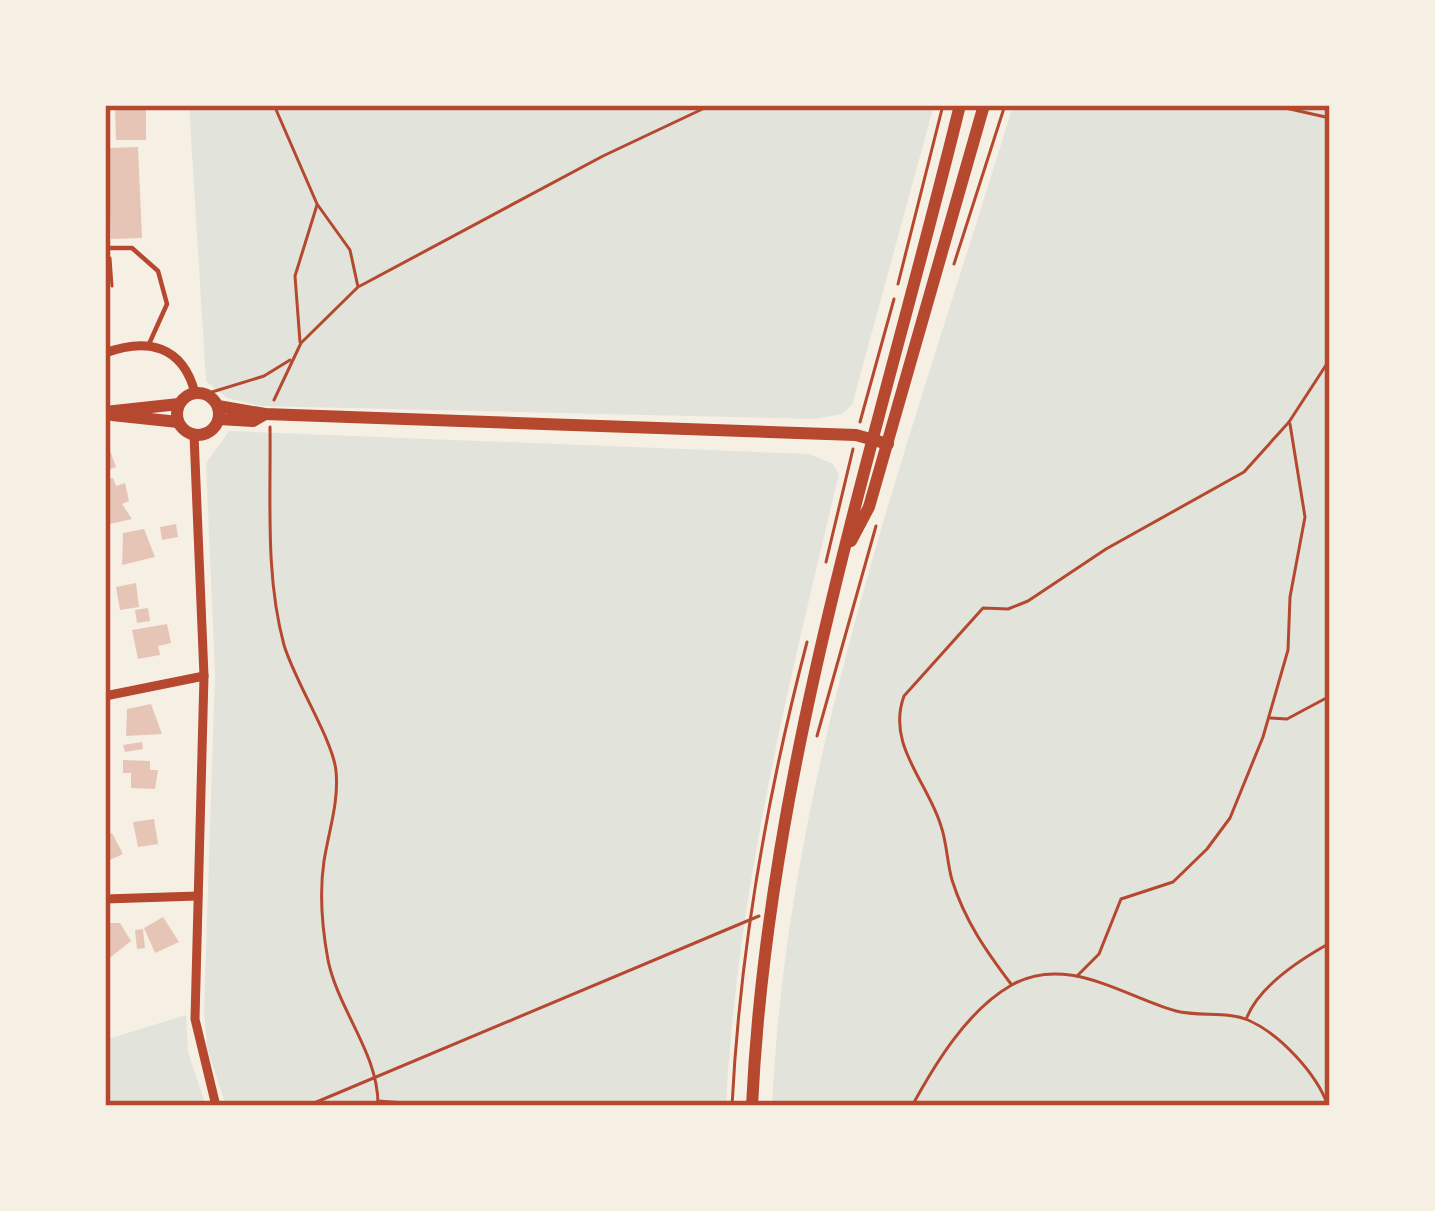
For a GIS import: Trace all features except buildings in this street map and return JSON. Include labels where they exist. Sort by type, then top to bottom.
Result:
[{"type":"street","points":[[752,1106],[767,913],[843,558],[961,105]]},
{"type":"street","points":[[843,558],[869,507],[984,105]]},
{"type":"street","points":[[105,353],[149,344],[182,360],[210,403],[209,433],[194,435],[178,422],[105,413]]},
{"type":"street","points":[[105,413],[210,403],[267,413],[872,439],[888,444]]},
{"type":"street","points":[[178,422],[179,404]]},
{"type":"street","points":[[194,435],[204,676],[195,1019],[198,1051],[216,1106]]},
{"type":"street","points":[[105,696],[204,676]]},
{"type":"street","points":[[105,899],[197,896]]},
{"type":"lane","points":[[109,248],[132,248],[158,271],[166,304],[149,344]]},
{"type":"path","points":[[108,105],[112,286]]},
{"type":"path","points":[[274,105],[317,204],[350,250],[358,287]]},
{"type":"path","points":[[447,1106],[378,1103],[375,1077],[330,968],[321,917],[323,864],[337,797],[336,764],[298,689],[283,640],[272,580],[267,413],[301,344],[358,287],[603,156],[711,105]]},
{"type":"path","points":[[949,276],[1005,105]]},
{"type":"path","points":[[1272,105],[1330,118]]},
{"type":"path","points":[[301,344],[295,276],[317,204]]},
{"type":"path","points":[[210,403],[224,384],[264,376],[292,358]]},
{"type":"path","points":[[1012,984],[976,939],[958,895],[941,825],[901,735],[898,712],[904,696],[983,608],[1008,609],[1028,601],[1106,549],[1228,482],[1264,454],[1330,358]]},
{"type":"path","points":[[1077,976],[1099,954],[1120,899],[1173,882],[1230,818],[1288,650],[1290,596],[1305,517],[1289,422]]},
{"type":"path","points":[[814,750],[877,526]]},
{"type":"path","points":[[1268,718],[1287,719],[1330,696]]},
{"type":"path","points":[[307,1106],[767,913]]},
{"type":"path","points":[[1246,1018],[1252,1005],[1305,957],[1330,943]]},
{"type":"path","points":[[912,1106],[935,1062],[1012,984],[1047,975],[1077,976],[1177,1011],[1246,1018],[1281,1042],[1323,1092],[1328,1106]]},
{"type":"shaded area","points":[[189,105],[934,105],[852,405],[842,414],[814,419],[260,406],[227,398],[206,381]]},
{"type":"shaded area","points":[[1013,105],[1330,105],[1330,1106],[772,1106],[783,977],[802,850],[829,724],[897,474]]},
{"type":"shaded area","points":[[229,431],[809,454],[833,464],[839,474],[753,867],[726,1106],[226,1106],[207,1048],[204,1011],[215,674],[206,463]]},
{"type":"shaded area","points":[[186,1015],[188,1052],[206,1106],[105,1106],[105,1040]]}]
